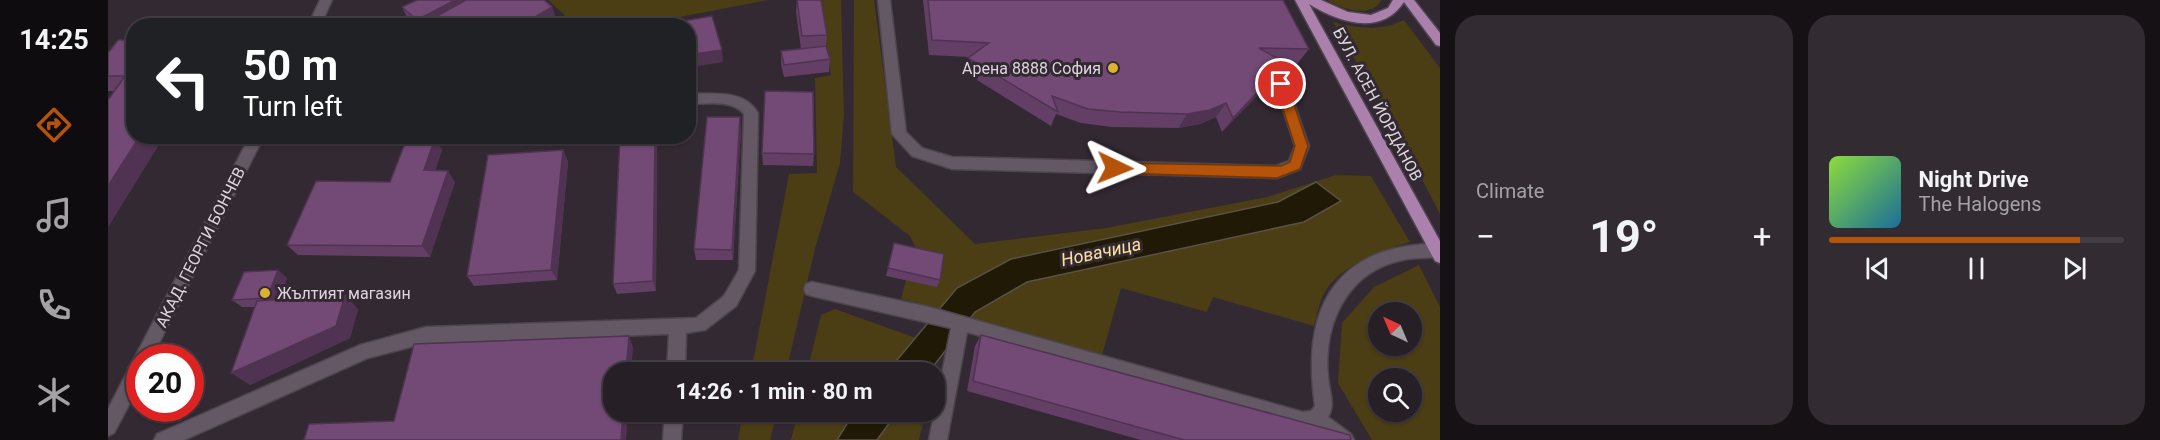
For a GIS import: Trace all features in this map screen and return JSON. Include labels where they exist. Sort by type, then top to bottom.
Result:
[{"type":"main road","name":"БУЛ. АСЕН ЙОРДАНОВ","points":[[1301,0],[1439,253]]},
{"type":"main road","points":[[1312,0],[1337,14],[1366,20],[1382,17],[1395,9],[1399,0]]},
{"type":"main road","points":[[1408,0],[1440,42]]},
{"type":"street","points":[[318,18],[326,0]]},
{"type":"street","points":[[884,0],[899,134],[917,152],[952,163],[1277,172],[1285,170],[1295,165],[1302,146],[1274,63]]},
{"type":"street","points":[[163,440],[366,351],[426,335],[699,325],[730,301],[747,272],[751,113],[743,103],[726,99],[696,99]]},
{"type":"street","name":"АКАД. ГЕОРГИ БОНЧЕВ","points":[[150,344],[253,144]]},
{"type":"street","points":[[1316,419],[1324,408],[1318,380],[1318,351],[1323,324],[1331,301],[1347,280],[1373,265],[1398,255],[1422,250],[1439,253]]},
{"type":"street","points":[[812,289],[929,314],[1303,421],[1316,419],[1339,434],[1344,440]]},
{"type":"street","points":[[938,440],[958,323]]},
{"type":"street","points":[[676,362],[678,326]]},
{"type":"street","points":[[108,427],[126,392]]},
{"type":"street","points":[[672,440],[673,422]]},
{"type":"shaded area","points":[[548,0],[768,0],[675,18],[568,18]]},
{"type":"shaded area","points":[[820,0],[841,0],[844,115],[840,163],[815,249],[788,362],[753,362],[789,174],[817,173],[815,78],[831,75]]},
{"type":"shaded area","points":[[854,0],[874,0],[896,167],[975,244],[1106,228],[1267,197],[1336,175],[1371,176],[1410,242],[1376,254],[1342,273],[1326,290],[1314,326],[1213,297],[1207,312],[1121,288],[1102,355],[970,318],[975,312],[1027,282],[1304,222],[1341,201],[1315,183],[1278,202],[957,288],[940,309],[901,299],[906,280],[921,258],[910,236],[853,192]]},
{"type":"shaded area","points":[[1327,0],[1382,0],[1377,6],[1363,11],[1348,9]]},
{"type":"shaded area","points":[[1404,20],[1440,68],[1440,214],[1399,135],[1333,22],[1368,28],[1395,24]]},
{"type":"shaded area","points":[[1419,265],[1440,307],[1440,440],[1372,440],[1338,383],[1342,323],[1374,287]]},
{"type":"shaded area","points":[[835,309],[916,338],[896,362],[809,362],[821,315]]},
{"type":"shaded area","points":[[741,422],[774,422],[770,440],[738,440]]},
{"type":"shaded area","points":[[795,422],[848,422],[837,440],[791,440]]},
{"type":"shaded area","points":[[890,422],[923,422],[919,440],[877,440]]},
{"type":"water","name":"Новачица","points":[[1316,182],[1341,201],[1304,222],[1027,282],[975,312],[937,362],[895,362],[957,288],[1011,259],[1278,202]]},
{"type":"water","points":[[848,422],[890,422],[877,440],[837,440]]},
{"type":"building","points":[[417,0],[455,0],[421,18],[415,18],[402,7]]},
{"type":"building","points":[[466,0],[544,0],[552,7],[533,18],[433,18]]},
{"type":"building","points":[[797,0],[821,0],[827,35],[802,36]]},
{"type":"building","name":"Арена 8888 София","points":[[928,0],[1283,0],[1309,49],[1259,48],[1285,63],[1233,118],[1226,103],[1210,110],[1187,114],[1120,112],[1088,109],[1052,96],[1058,112],[968,58],[989,43],[932,40]]},
{"type":"building","points":[[712,16],[722,50],[696,54],[696,19]]},
{"type":"building","points":[[118,40],[126,40],[126,144],[135,144],[108,186],[108,100],[125,76],[108,76],[108,53]]},
{"type":"building","points":[[826,46],[830,59],[784,65],[781,51]]},
{"type":"building","points":[[765,91],[813,92],[814,154],[762,153]]},
{"type":"building","points":[[707,117],[740,117],[732,250],[694,249]]},
{"type":"building","points":[[405,144],[433,144],[424,170],[448,171],[422,246],[287,245],[316,181],[390,182]]},
{"type":"building","points":[[620,144],[655,144],[653,281],[613,284]]},
{"type":"building","points":[[563,150],[551,270],[467,276],[488,155]]},
{"type":"building","points":[[894,243],[944,254],[940,280],[888,268]]},
{"type":"building","points":[[278,270],[267,298],[232,300],[244,272]]},
{"type":"building","points":[[345,295],[336,326],[231,373],[257,301]]},
{"type":"building","points":[[981,335],[1350,435],[1351,440],[1184,440],[973,381]]},
{"type":"building","points":[[629,336],[627,362],[603,362],[603,422],[622,422],[621,440],[304,440],[309,424],[394,421],[414,344]]},
{"type":"place","name":"Арена 8888 София","points":[[1113,68]]},
{"type":"place","name":"Жълтият магазин","points":[[265,293]]},
{"type":"route","points":[[1115,168],[1277,172],[1295,165],[1302,146],[1281,84]]}]
